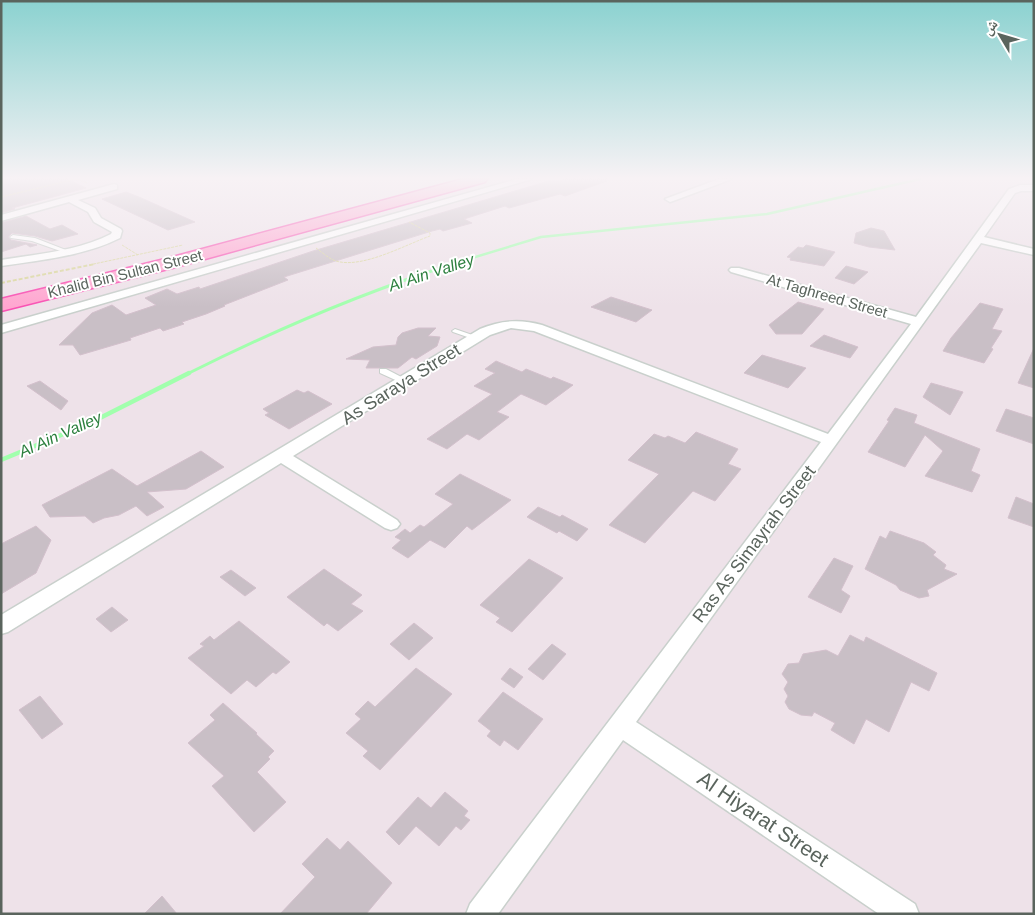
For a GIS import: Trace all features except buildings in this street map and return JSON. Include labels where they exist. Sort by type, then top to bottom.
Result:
[{"type":"main road","name":"Khalid Bin Sultan Street","points":[[1,305],[297,222]]},
{"type":"main road","name":"Khalid Bin Sultan Street","points":[[1,296],[63,286],[314,222]]},
{"type":"main road","points":[[1,290],[63,286]]},
{"type":"main road","points":[[1,310],[63,286]]},
{"type":"street","points":[[1,263],[68,252],[113,238],[117,234],[116,230],[100,222]]},
{"type":"street","points":[[1,328],[377,222]]},
{"type":"street","name":"Ras As Simayrah Street","points":[[480,914],[919,322],[991,222]]},
{"type":"street","points":[[978,239],[1034,252]]},
{"type":"street","name":"At Taghreed Street","points":[[735,270],[919,322]]},
{"type":"street","name":"As Saraya Street","points":[[1,626],[476,338],[503,325],[518,324],[532,326],[830,440]]},
{"type":"street","points":[[283,456],[391,524]]},
{"type":"street","name":"Al Hiyarat Street","points":[[620,725],[906,914]]},
{"type":"lane","points":[[13,237],[32,238],[68,252]]},
{"type":"lane","points":[[456,331],[476,338]]},
{"type":"lane","points":[[383,371],[405,381]]},
{"type":"path","points":[[307,242],[335,261],[354,263],[367,260],[430,236],[430,233],[408,222]]},
{"type":"path","points":[[113,238],[138,255]]},
{"type":"path","points":[[1,283],[190,243]]},
{"type":"waterway","name":"Al Ain Valley","points":[[449,265],[541,237],[691,222]]},
{"type":"waterway","name":"Al Ain Valley","points":[[187,374],[252,343],[351,300],[453,264]]},
{"type":"waterway","name":"Al Ain Valley","points":[[1,460],[90,423],[187,374]]}]
